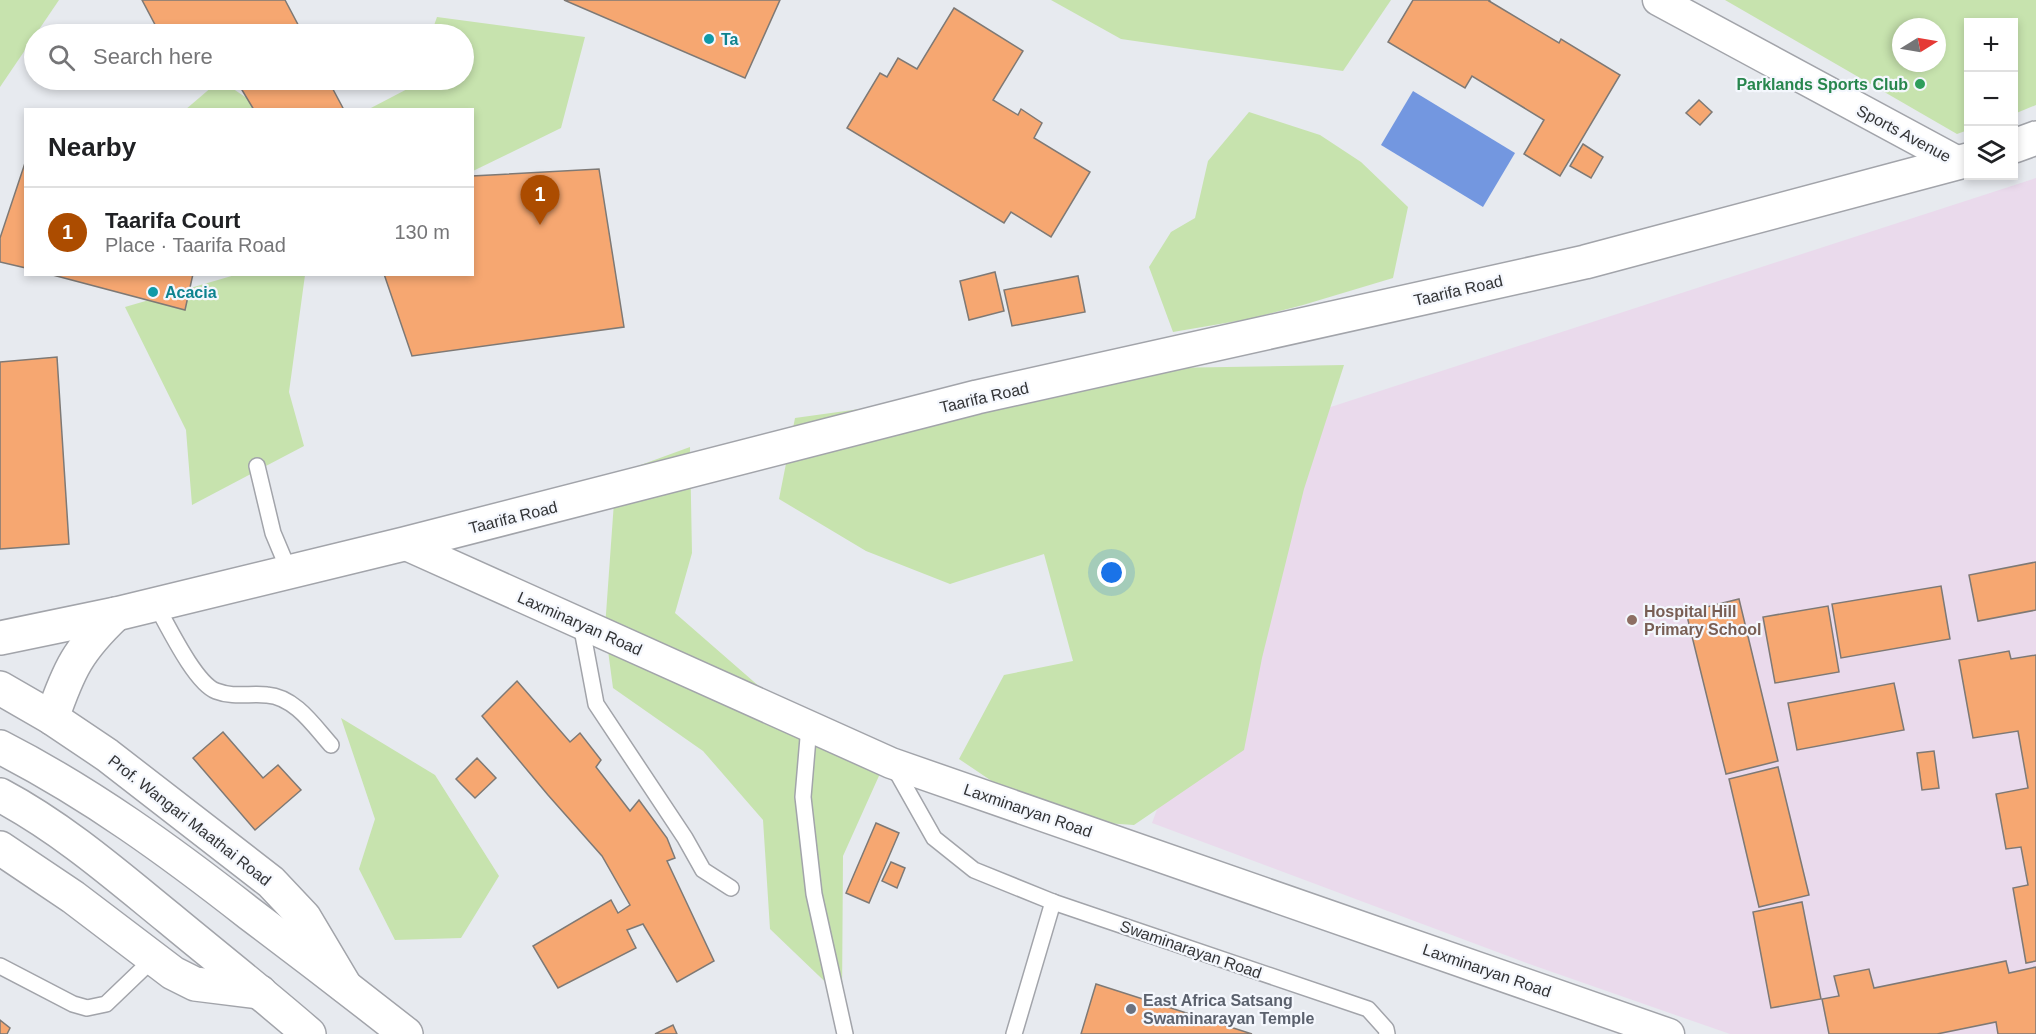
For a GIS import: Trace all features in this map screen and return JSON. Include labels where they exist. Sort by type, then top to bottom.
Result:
[{"type":"street","name":"Sports Avenue","points":[[1658,0],[1964,162]]},
{"type":"street","points":[[2018,144],[2036,138]]},
{"type":"street","name":"Taarifa Road","points":[[0,638],[117,614],[404,544],[977,398],[1585,262],[1964,162]]},
{"type":"street","name":"Laxminaryan Road","points":[[404,544],[891,763],[1669,1034]]},
{"type":"street","points":[[52,718],[76,659],[94,635],[117,614]]},
{"type":"street","name":"Prof. Wangari Maathai Road","points":[[0,688],[52,718],[107,755],[271,882],[304,917],[345,986]]},
{"type":"street","name":"Prof. Wangari Maathai Road","points":[[0,747],[31,762],[110,810],[183,861],[406,1034]]},
{"type":"street","points":[[0,795],[24,808],[94,856],[309,1034]]},
{"type":"street","points":[[0,848],[73,897],[173,973],[195,984],[260,992]]},
{"type":"lane","points":[[257,466],[273,533],[289,571]]},
{"type":"lane","points":[[156,604],[197,675],[215,691],[242,696],[268,695],[286,701],[300,711],[331,746]]},
{"type":"lane","points":[[581,624],[596,704],[685,838],[703,870],[731,888]]},
{"type":"lane","points":[[809,726],[802,797],[814,894],[845,1034]]},
{"type":"lane","name":"Swaminarayan Road","points":[[891,763],[934,838],[974,870],[1053,902],[1368,1009],[1386,1029],[1387,1034]]},
{"type":"lane","points":[[1014,1034],[1053,902]]},
{"type":"lane","points":[[0,966],[73,1004],[87,1008],[106,1004],[154,958]]},
{"type":"shaded area","name":"Hospital Hill Primary School","points":[[2036,178],[2036,1034],[1730,1034],[1535,966],[1152,823],[1303,416]]},
{"type":"green space","points":[[0,0],[59,0],[43,24],[24,24],[24,52],[0,87]]},
{"type":"green space","points":[[1051,0],[1391,0],[1343,71],[1121,39]]},
{"type":"green space","name":"Parklands Sports Club","points":[[1725,0],[2036,0],[2036,105],[2018,112],[2018,18],[1964,18],[1964,131],[1957,134]]},
{"type":"green space","points":[[437,17],[585,37],[561,128],[474,171],[474,108],[371,108],[405,90],[474,90],[474,24],[435,24]]},
{"type":"green space","points":[[208,90],[235,90],[262,108],[187,108]]},
{"type":"green space","points":[[1249,112],[1320,135],[1361,162],[1408,207],[1393,278],[1249,319],[1173,332],[1149,267],[1171,232],[1195,218],[1208,161]]},
{"type":"green space","points":[[232,276],[305,276],[289,392],[304,446],[192,505],[186,430],[125,307]]},
{"type":"green space","points":[[1344,365],[1304,489],[1262,658],[1244,750],[1134,825],[1048,819],[959,759],[1004,675],[1073,661],[1044,554],[950,584],[866,551],[779,499],[795,418],[939,398],[1045,370]]},
{"type":"green space","points":[[690,447],[692,553],[675,613],[761,688],[887,758],[843,856],[842,998],[770,929],[763,820],[703,751],[613,688],[605,628],[616,474]]},
{"type":"green space","points":[[341,718],[435,775],[499,876],[461,938],[395,940],[359,869],[375,819]]},
{"type":"water","points":[[1413,91],[1515,153],[1483,207],[1381,145]]},
{"type":"building","points":[[142,0],[285,0],[298,24],[155,24]]},
{"type":"building","name":"Ta","points":[[564,0],[780,0],[745,78]]},
{"type":"building","points":[[1413,0],[1490,0],[1559,43],[1561,39],[1620,75],[1560,176],[1524,154],[1544,120],[1472,76],[1465,88],[1388,42]]},
{"type":"building","points":[[954,8],[1023,51],[993,100],[1018,115],[1021,109],[1042,123],[1034,138],[1090,172],[1051,237],[1011,212],[1004,223],[847,128],[880,73],[887,77],[898,58],[917,69]]},
{"type":"building","points":[[242,90],[333,90],[343,108],[253,108]]},
{"type":"building","points":[[1699,100],[1712,112],[1700,125],[1686,113]]},
{"type":"building","points":[[1583,144],[1603,157],[1591,178],[1570,166]]},
{"type":"building","points":[[24,166],[24,268],[0,262],[0,238]]},
{"type":"building","points":[[599,169],[624,327],[412,356],[385,276],[474,276],[474,176]]},
{"type":"building","points":[[995,272],[1004,311],[969,320],[960,281]]},
{"type":"building","name":"Acacia","points":[[57,276],[193,276],[185,310]]},
{"type":"building","points":[[1078,276],[1085,312],[1012,326],[1004,290]]},
{"type":"building","points":[[57,357],[69,544],[0,549],[0,362]]},
{"type":"building","points":[[2036,562],[2036,610],[1978,621],[1969,575]]},
{"type":"building","points":[[1941,586],[1950,639],[1841,658],[1832,604]]},
{"type":"building","points":[[1739,599],[1778,761],[1726,774],[1686,612]]},
{"type":"building","points":[[1828,606],[1839,672],[1775,683],[1763,617]]},
{"type":"building","points":[[2009,651],[2011,659],[2036,655],[2036,961],[2026,963],[2013,888],[2028,885],[2021,847],[2006,849],[1996,794],[2028,788],[2018,731],[1973,738],[1959,660]]},
{"type":"building","points":[[517,681],[570,742],[580,733],[601,760],[596,767],[630,811],[639,800],[667,838],[675,858],[667,861],[714,961],[677,982],[643,924],[627,930],[636,948],[558,988],[533,946],[611,900],[618,913],[630,905],[602,856],[482,716]]},
{"type":"building","points":[[1894,683],[1904,730],[1797,750],[1788,703]]},
{"type":"building","points":[[223,732],[263,778],[278,765],[301,790],[255,830],[193,758]]},
{"type":"building","points":[[1934,751],[1939,788],[1922,790],[1917,753]]},
{"type":"building","points":[[477,758],[496,778],[475,798],[456,779]]},
{"type":"building","points":[[1778,767],[1809,895],[1759,907],[1729,779]]},
{"type":"building","points":[[876,823],[899,833],[869,903],[846,893]]},
{"type":"building","points":[[891,862],[905,868],[897,888],[882,881]]},
{"type":"building","points":[[1802,902],[1821,999],[1771,1008],[1753,912]]},
{"type":"building","points":[[2006,961],[2009,973],[2036,967],[2036,1034],[1998,1034],[1996,1022],[1937,1034],[1829,1034],[1822,999],[1839,996],[1834,976],[1869,969],[1874,988]]},
{"type":"building","name":"East Africa Satsang Swaminarayan Temple","points":[[1096,984],[1252,1034],[1081,1034]]},
{"type":"building","points":[[0,1020],[10,1028],[7,1034],[0,1034]]},
{"type":"building","points":[[673,1025],[677,1034],[655,1034]]},
{"type":"place","name":"Ta","points":[[709,39]]},
{"type":"place","name":"Parklands Sports Club","points":[[1920,84]]},
{"type":"place","name":"Taarifa Court","points":[[540,225]]},
{"type":"place","name":"Acacia","points":[[153,292]]},
{"type":"place","name":"Hospital Hill Primary School","points":[[1632,620]]},
{"type":"place","name":"East Africa Satsang Swaminarayan Temple","points":[[1131,1009]]}]
